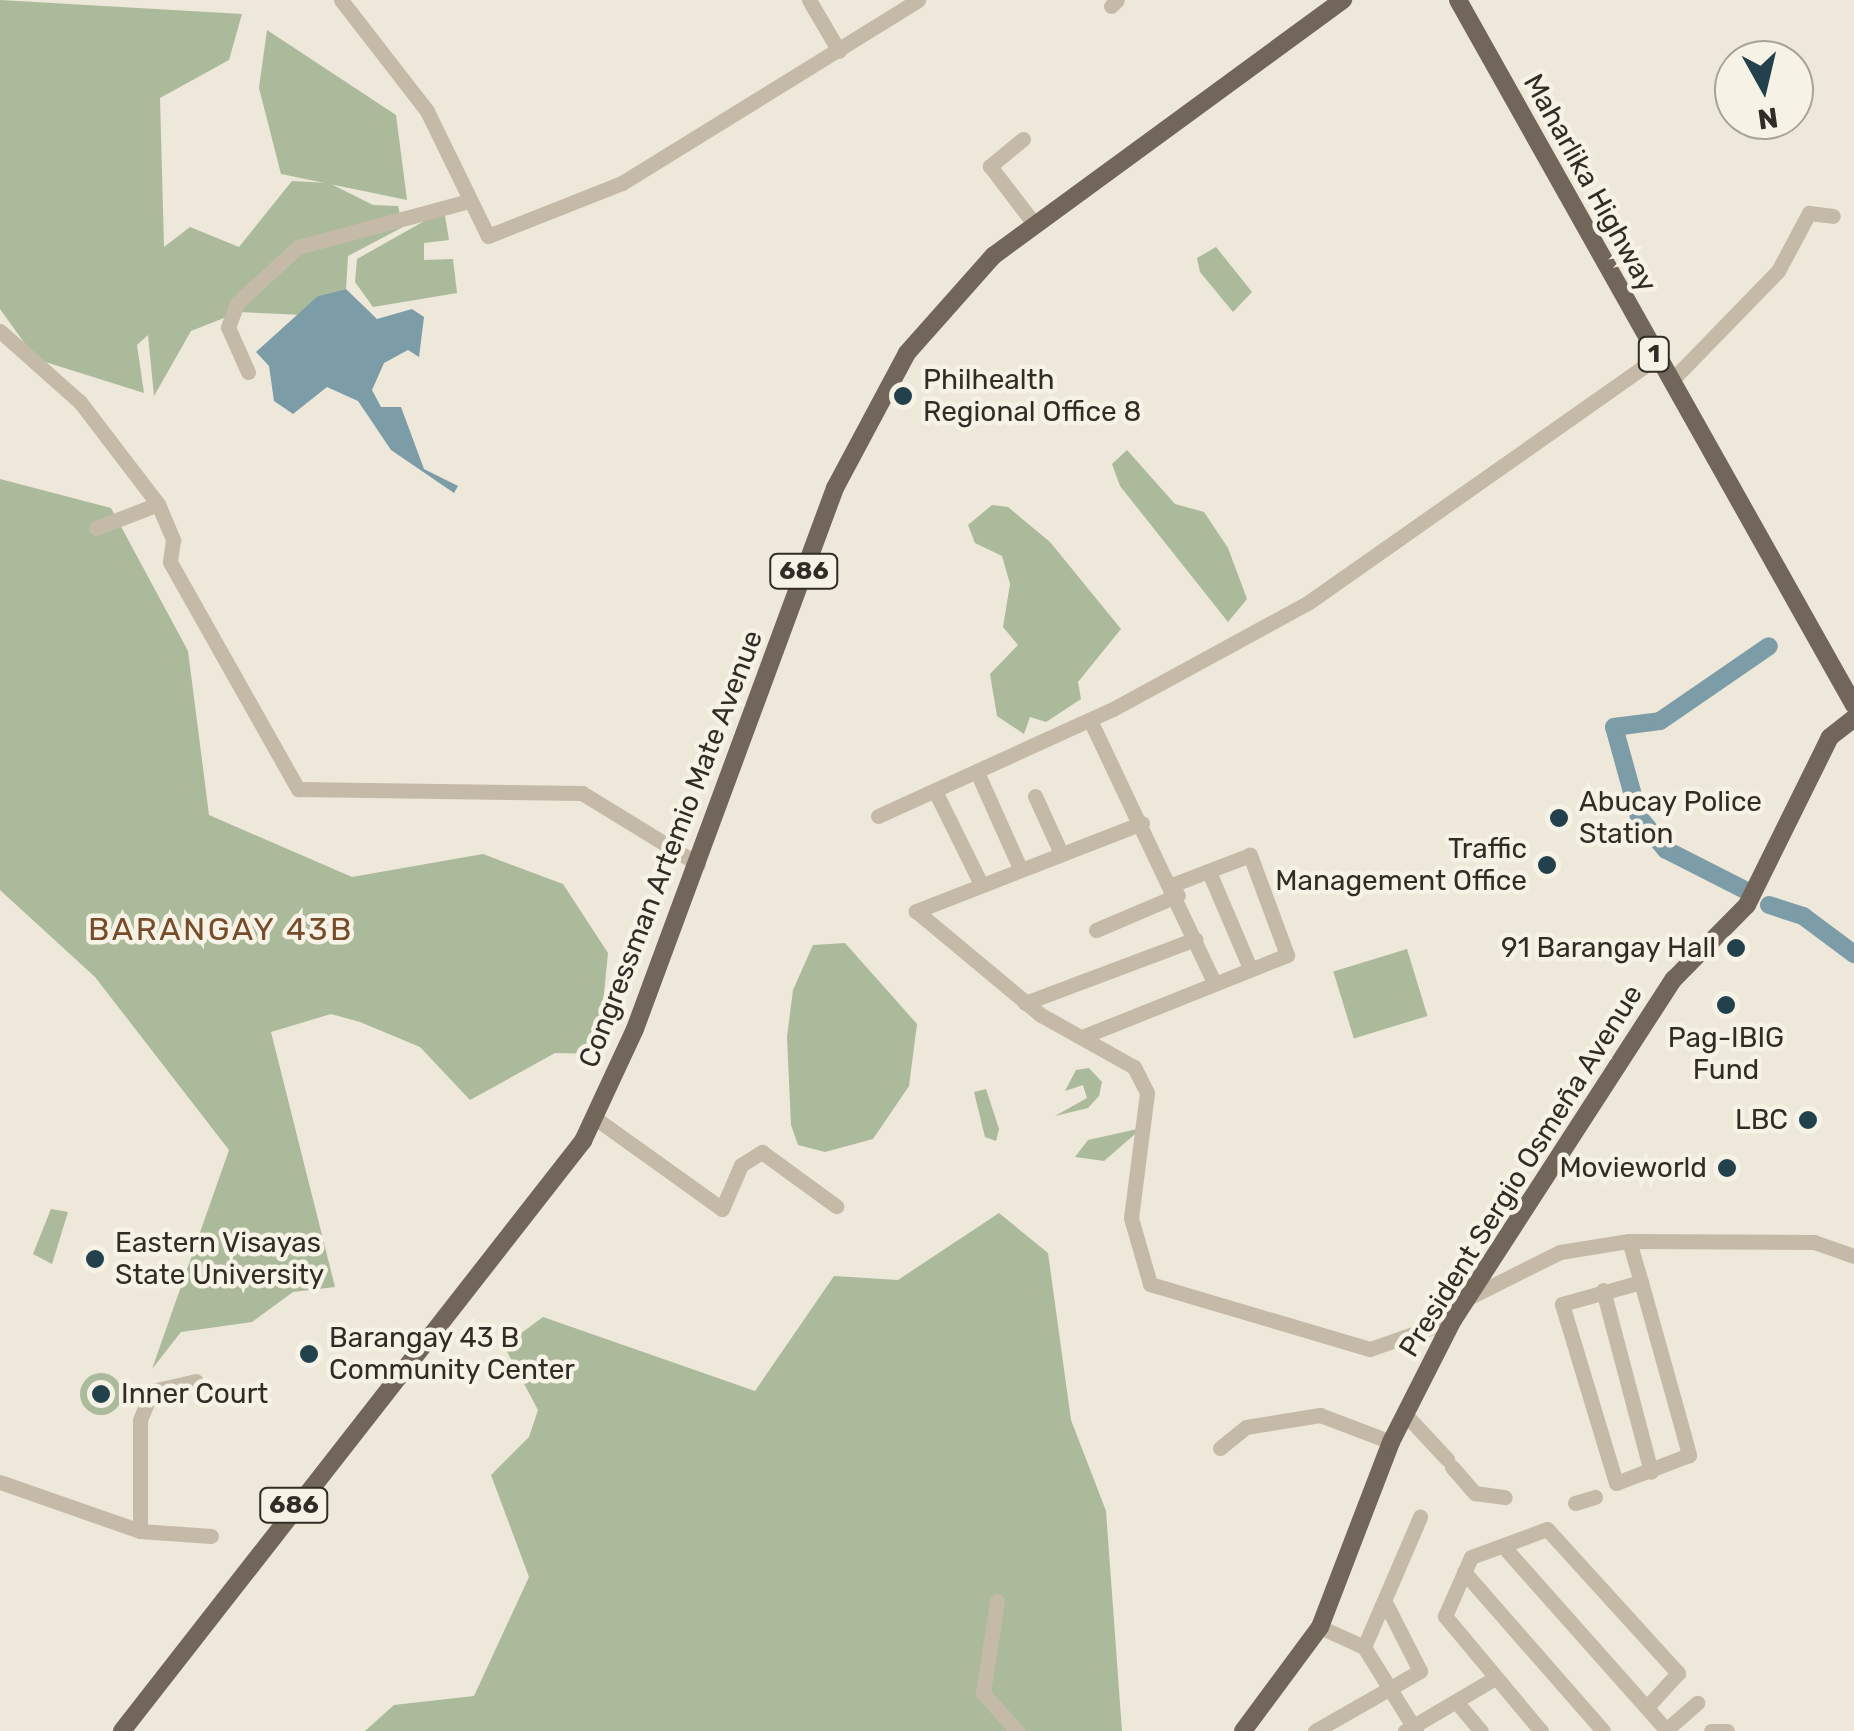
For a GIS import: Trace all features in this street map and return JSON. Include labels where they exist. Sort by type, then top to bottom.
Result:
[{"type":"main road","name":"Congressman Artemio Mate Avenue","points":[[122,1731],[224,1590],[531,1218],[595,1118],[698,864],[864,421],[942,305],[1035,225],[1343,0]]},
{"type":"main road","name":"Maharlika Highway","points":[[1458,0],[1854,705]]},
{"type":"main road","name":"President Sergio Osmeña Avenue","points":[[1243,1731],[1320,1627],[1391,1442],[1453,1320],[1674,979],[1748,905],[1830,737],[1854,718]]},
{"type":"street","points":[[341,0],[416,94],[488,236],[524,227],[622,183],[918,0]]},
{"type":"street","points":[[809,0],[839,51]]},
{"type":"street","points":[[1023,139],[990,166],[1035,225]]},
{"type":"street","points":[[248,372],[228,327],[237,303],[298,246],[468,201]]},
{"type":"street","points":[[1671,381],[1778,271],[1809,213],[1833,216]]},
{"type":"street","points":[[0,331],[80,402],[158,504],[172,540],[170,562],[298,790],[582,793],[698,864]]},
{"type":"street","points":[[878,816],[1090,720],[1346,578],[1656,358]]},
{"type":"street","points":[[96,528],[158,504]]},
{"type":"street","points":[[1090,720],[1176,890],[1213,980]]},
{"type":"street","points":[[977,772],[1020,868]]},
{"type":"street","points":[[935,791],[981,884]]},
{"type":"street","points":[[1035,796],[1060,851]]},
{"type":"street","points":[[1142,823],[1060,851],[916,911],[1025,1003],[1124,1058],[1145,1087],[1131,1218],[1150,1284],[1370,1349],[1453,1320]]},
{"type":"street","points":[[1082,1037],[1213,980],[1287,955],[1273,903],[1250,855],[1096,930]]},
{"type":"street","points":[[1209,872],[1249,966]]},
{"type":"street","points":[[1025,1003],[1195,939]]},
{"type":"street","points":[[595,1118],[722,1209],[741,1165],[762,1152],[836,1206]]},
{"type":"street","points":[[1574,1503],[1689,1455],[1629,1241]]},
{"type":"street","points":[[1466,1299],[1560,1252],[1629,1241],[1814,1242],[1852,1251]]},
{"type":"street","points":[[1606,1491],[1562,1304],[1641,1282]]},
{"type":"street","points":[[1603,1290],[1651,1472]]},
{"type":"street","points":[[140,1530],[140,1420],[151,1392],[196,1381]]},
{"type":"street","points":[[1405,1414],[1475,1493],[1505,1497]]},
{"type":"street","points":[[1220,1448],[1246,1426],[1320,1415],[1391,1442]]},
{"type":"street","points":[[0,1482],[140,1530],[211,1536]]},
{"type":"street","points":[[1364,1647],[1387,1606],[1420,1517]]},
{"type":"street","points":[[1542,1731],[1444,1616],[1464,1572],[1483,1548],[1503,1546],[1552,1530],[1678,1673],[1647,1707]]},
{"type":"street","points":[[1503,1546],[1666,1731],[1697,1703]]},
{"type":"street","points":[[1464,1572],[1603,1731]]},
{"type":"street","points":[[997,1601],[984,1693],[1017,1731]]},
{"type":"street","points":[[1315,1731],[1420,1671],[1387,1606]]},
{"type":"street","points":[[1320,1627],[1364,1647],[1411,1730],[1459,1705],[1495,1678]]},
{"type":"street","points":[[1459,1705],[1481,1731]]},
{"type":"street","points":[[1711,1731],[1727,1731]]},
{"type":"green space","points":[[0,0],[242,14],[229,60],[160,98],[164,247],[190,227],[239,247],[292,181],[329,183],[373,205],[398,206],[403,227],[348,256],[346,289],[318,296],[303,315],[239,312],[191,331],[154,396],[148,335],[137,345],[144,393],[36,359],[0,309]]},
{"type":"green space","points":[[267,30],[396,115],[407,200],[281,174],[259,88]]},
{"type":"green space","points":[[444,210],[449,240],[424,243],[424,260],[453,259],[457,293],[373,307],[355,282],[357,259]]},
{"type":"green space","points":[[1216,247],[1252,292],[1233,312],[1200,272],[1197,258]]},
{"type":"green space","points":[[1127,450],[1175,504],[1204,512],[1228,548],[1247,599],[1228,622],[1120,486],[1112,464]]},
{"type":"green space","points":[[0,479],[111,508],[188,651],[209,815],[352,877],[483,854],[563,884],[608,953],[598,1054],[555,1053],[470,1100],[420,1047],[360,1022],[331,1014],[271,1032],[335,1287],[293,1292],[252,1322],[181,1332],[152,1369],[229,1150],[95,977],[0,890]]},
{"type":"green space","points":[[992,505],[1008,507],[1050,542],[1121,629],[1078,682],[1081,699],[1046,722],[1030,717],[1024,734],[997,716],[990,674],[1018,645],[1003,627],[1010,584],[1002,556],[975,543],[968,525]]},
{"type":"green space","points":[[845,943],[917,1024],[909,1086],[873,1139],[825,1152],[798,1145],[791,1125],[787,1037],[793,990],[813,945]]},
{"type":"green space","points":[[1407,949],[1427,1016],[1354,1038],[1333,972]]},
{"type":"green space","points":[[1089,1068],[1102,1082],[1099,1096],[1088,1108],[1055,1116],[1087,1098],[1083,1085],[1065,1091],[1076,1070]]},
{"type":"green space","points":[[986,1089],[999,1129],[996,1141],[985,1137],[974,1092]]},
{"type":"green space","points":[[1142,1128],[1104,1161],[1075,1157],[1088,1140]]},
{"type":"green space","points":[[51,1209],[68,1212],[52,1264],[33,1254]]},
{"type":"green space","points":[[999,1213],[1048,1253],[1071,1420],[1106,1511],[1122,1731],[365,1731],[394,1705],[474,1696],[529,1577],[491,1475],[529,1437],[538,1410],[504,1346],[543,1317],[755,1391],[834,1276],[898,1280]]},
{"type":"green space","name":"Inner Court","points":[[101,1373],[116,1379],[122,1394],[116,1409],[101,1415],[86,1409],[80,1394],[86,1379]]},
{"type":"water","points":[[346,289],[377,319],[412,309],[424,317],[419,357],[408,350],[384,363],[372,390],[381,407],[401,407],[424,469],[458,486],[454,493],[391,450],[358,401],[327,387],[293,414],[274,401],[269,366],[256,352],[318,296]]},
{"type":"waterway","points":[[1743,889],[1666,850],[1639,817],[1614,727],[1660,721],[1769,646]]},
{"type":"waterway","points":[[1769,905],[1803,916],[1854,954]]},
{"type":"place","name":"Philhealth Regional Office 8","points":[[903,396]]},
{"type":"place","name":"Abucay Police Station","points":[[1559,818]]},
{"type":"place","name":"Traffic Management Office","points":[[1547,865]]},
{"type":"place","name":"91 Barangay Hall","points":[[1736,948]]},
{"type":"place","name":"Pag-IBIG Fund","points":[[1726,1005]]},
{"type":"place","name":"LBC","points":[[1808,1120]]},
{"type":"place","name":"Movieworld","points":[[1727,1168]]},
{"type":"place","name":"Eastern Visayas State University","points":[[95,1259]]},
{"type":"place","name":"Barangay 43 B Community Center","points":[[309,1354]]},
{"type":"place","name":"Inner Court","points":[[101,1394]]},
{"type":"district","name":"BARANGAY 43B","points":[[221,929]]}]
